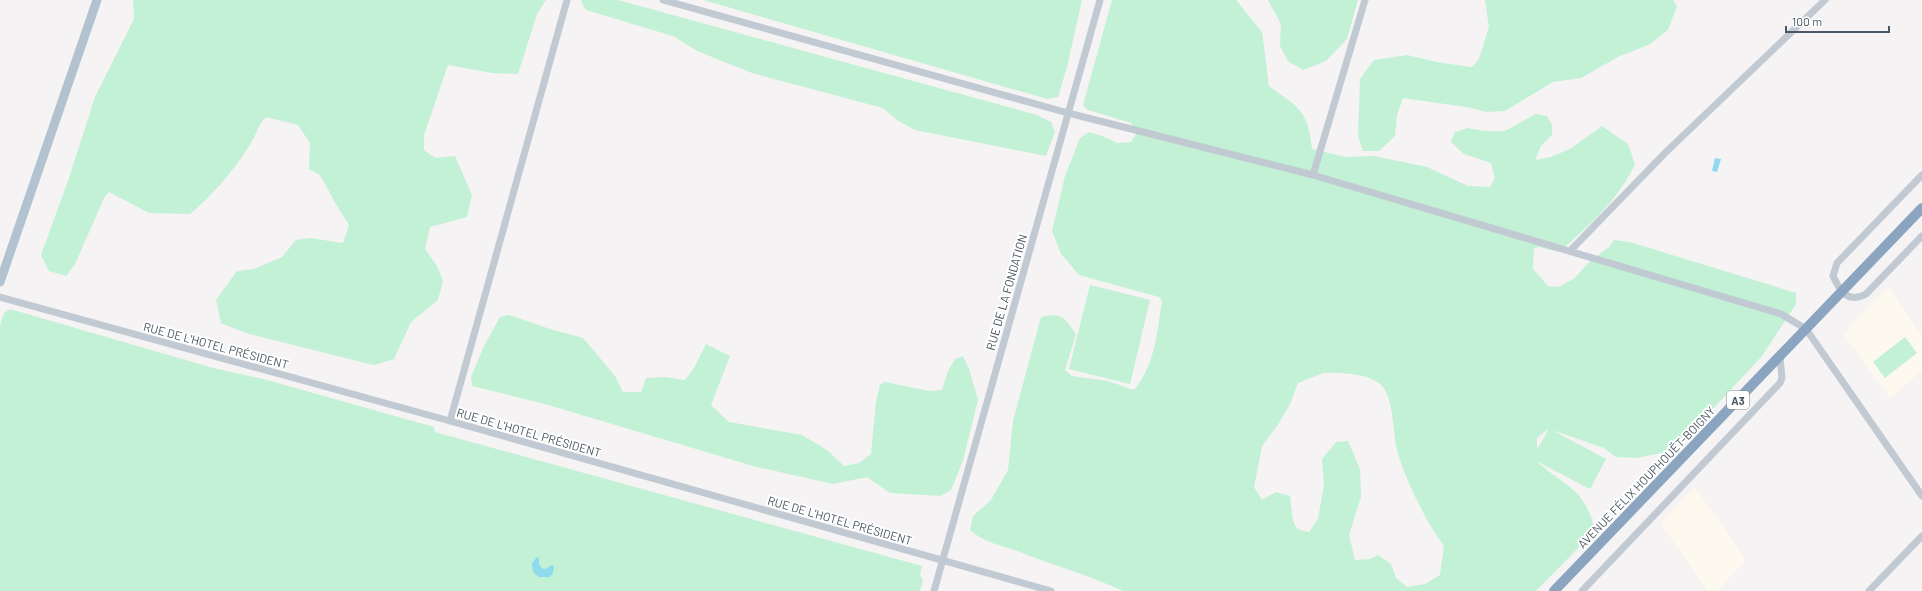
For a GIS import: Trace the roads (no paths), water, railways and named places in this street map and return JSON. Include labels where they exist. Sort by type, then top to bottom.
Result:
[{"type":"highway","name":"AVENUE FÉLIX HOUPHOUËT-BOIGNY","points":[[1554,591],[1922,208]]},
{"type":"main road","points":[[0,282],[96,0]]},
{"type":"street","points":[[450,421],[567,0]]},
{"type":"street","points":[[663,0],[1068,113],[1313,175],[1781,314],[1806,328],[1922,496]]},
{"type":"street","name":"RUE DE LA FONDATION","points":[[934,591],[1100,0]]},
{"type":"street","points":[[1313,175],[1364,0]]},
{"type":"street","points":[[1570,251],[1666,153],[1825,0]]},
{"type":"street","points":[[1922,175],[1837,263],[1833,276],[1840,292],[1852,297],[1860,298],[1866,294],[1922,236]]},
{"type":"street","name":"RUE DE L'HOTEL PRÉSIDENT","points":[[0,297],[450,421],[1051,591]]},
{"type":"street","points":[[1582,591],[1780,384],[1782,378],[1780,357]]},
{"type":"street","points":[[1869,591],[1922,536]]},
{"type":"water","points":[[1715,158],[1721,159],[1717,172],[1712,171]]},
{"type":"water","points":[[537,557],[539,558],[539,564],[542,568],[546,569],[551,565],[554,566],[553,573],[550,577],[539,577],[533,572],[532,563]]}]
